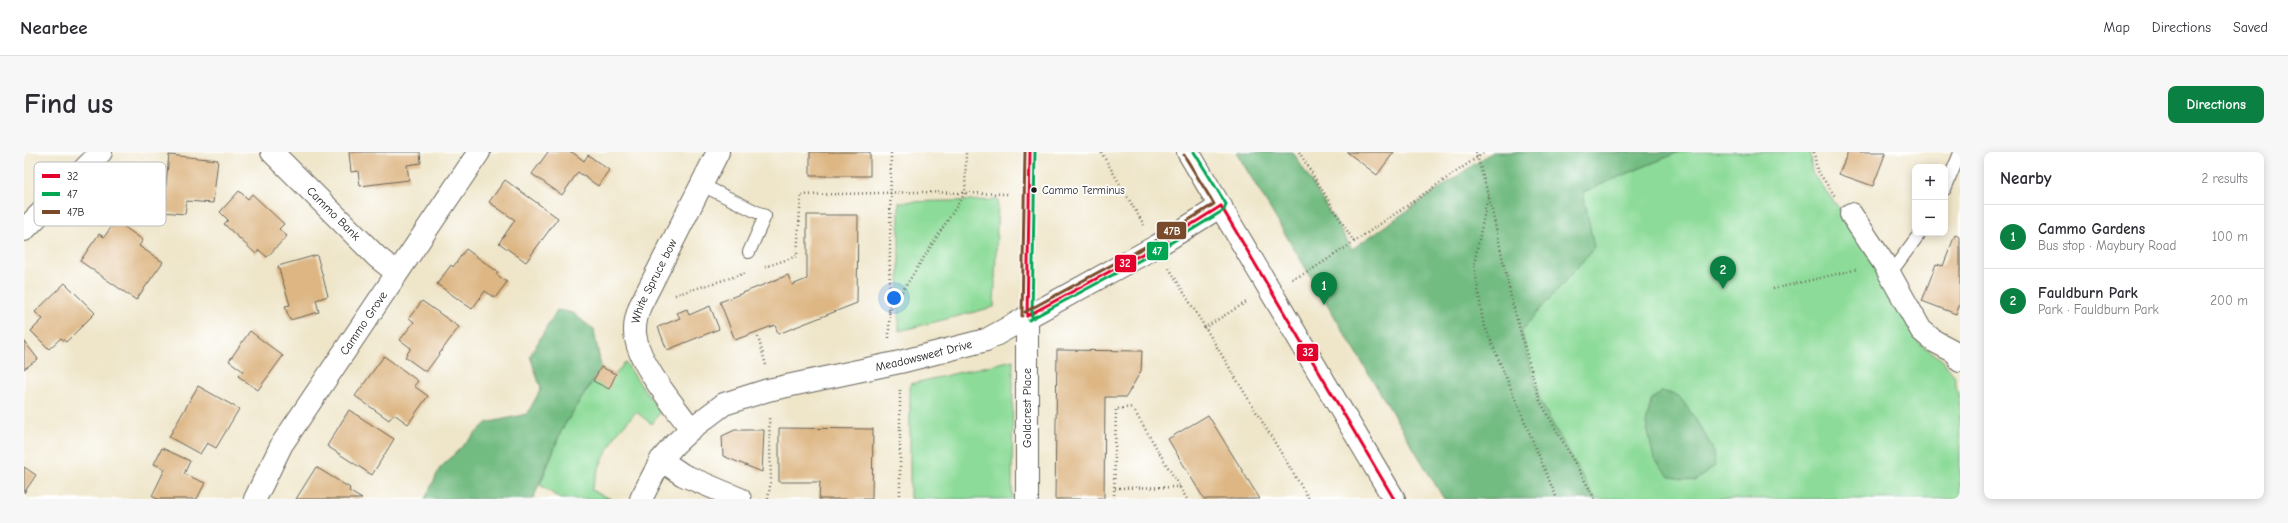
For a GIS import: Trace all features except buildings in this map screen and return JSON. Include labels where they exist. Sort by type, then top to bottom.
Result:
[{"type":"street","points":[[91,162],[101,152]]},
{"type":"street","name":"Cammo Bank","points":[[272,152],[377,257],[396,272]]},
{"type":"street","name":"Cammo Grove","points":[[255,499],[282,444],[396,272],[479,152]]},
{"type":"street","name":"White Spruce bow","points":[[691,428],[640,356],[635,338],[635,321],[640,306],[718,152]]},
{"type":"street","points":[[1188,152],[1394,499]]},
{"type":"street","name":"Meadowsweet Drive","points":[[641,499],[661,460],[691,428],[724,404],[748,395],[986,340],[1027,316],[1157,246],[1221,206]]},
{"type":"street","points":[[1851,214],[1886,269],[1921,330],[1934,341],[1956,353],[1960,361]]},
{"type":"street","points":[[24,230],[34,220]]},
{"type":"street","name":"Goldcrest Place","points":[[1027,316],[1027,499]]},
{"type":"street","points":[[661,460],[683,475],[740,499]]},
{"type":"lane","points":[[1027,316],[1030,152]]},
{"type":"lane","points":[[1948,182],[1960,153]]},
{"type":"lane","points":[[702,185],[766,216],[749,252]]},
{"type":"lane","points":[[1886,269],[1917,236]]},
{"type":"path","points":[[889,338],[889,193],[891,152]]},
{"type":"path","points":[[889,312],[965,193],[966,152]]},
{"type":"path","points":[[1100,152],[1157,246],[1204,328],[1308,499]]},
{"type":"path","points":[[1299,152],[1354,242]]},
{"type":"path","points":[[1476,152],[1488,195],[1512,302],[1540,401],[1595,499]]},
{"type":"path","points":[[1204,328],[1268,289],[1308,272],[1485,152]]},
{"type":"path","points":[[1814,152],[1817,170],[1830,190],[1851,214]]},
{"type":"path","points":[[761,268],[797,256],[801,195],[889,193],[1008,194]]},
{"type":"path","points":[[1488,195],[1474,264],[1483,322],[1556,499]]},
{"type":"path","points":[[640,306],[747,272],[749,252]]},
{"type":"path","points":[[1773,289],[1886,269]]},
{"type":"path","points":[[758,337],[766,364]]},
{"type":"path","points":[[900,384],[900,499]]},
{"type":"path","points":[[1114,499],[1116,409],[1132,407],[1187,499]]},
{"type":"path","points":[[768,499],[771,480],[769,413]]},
{"type":"path","points":[[1115,488],[1180,487]]},
{"type":"green space","points":[[1236,152],[1293,152],[1352,249],[1492,152],[1679,152],[1583,192],[1594,248],[1521,331],[1540,401],[1595,499],[1444,499]]},
{"type":"green space","points":[[1679,152],[1810,152],[1812,173],[1849,221],[1917,341],[1941,359],[1954,375],[1960,404],[1960,499],[1595,499],[1591,496],[1540,401],[1521,331],[1594,248],[1582,192]]},
{"type":"green space","points":[[998,200],[994,307],[899,331],[899,202]]},
{"type":"green space","points":[[557,310],[573,313],[594,330],[601,367],[562,429],[533,499],[425,499],[440,468],[486,423],[527,414],[541,389],[530,356]]},
{"type":"green space","points":[[1013,360],[1012,499],[910,499],[910,384]]},
{"type":"green space","points":[[625,362],[660,412],[652,424],[636,412],[617,433],[601,463],[591,490],[611,499],[561,499],[540,485],[562,429],[593,381],[616,374]]},
{"type":"green space","points":[[1662,391],[1679,396],[1696,420],[1712,447],[1715,466],[1695,481],[1670,477],[1654,459],[1646,424],[1651,400]]},
{"type":"transit line","name":"47B","points":[[1022,316],[1025,152]]},
{"type":"transit line","name":"32","points":[[1027,316],[1030,152]]},
{"type":"transit line","name":"47","points":[[1032,316],[1035,152]]},
{"type":"transit line","name":"47","points":[[1029,320],[1159,250],[1224,210],[1226,204],[1194,152]]},
{"type":"transit line","name":"47B","points":[[1025,312],[1154,242],[1214,204],[1184,155]]},
{"type":"transit line","name":"32","points":[[1221,206],[1394,499]]},
{"type":"transit line","name":"32","points":[[1027,316],[1157,246],[1221,206]]},
{"type":"place","name":"Cammo Terminus","points":[[1034,190]]},
{"type":"place","name":"Fauldburn Park","points":[[1723,289]]},
{"type":"place","name":"Cammo Gardens","points":[[1324,305]]}]
